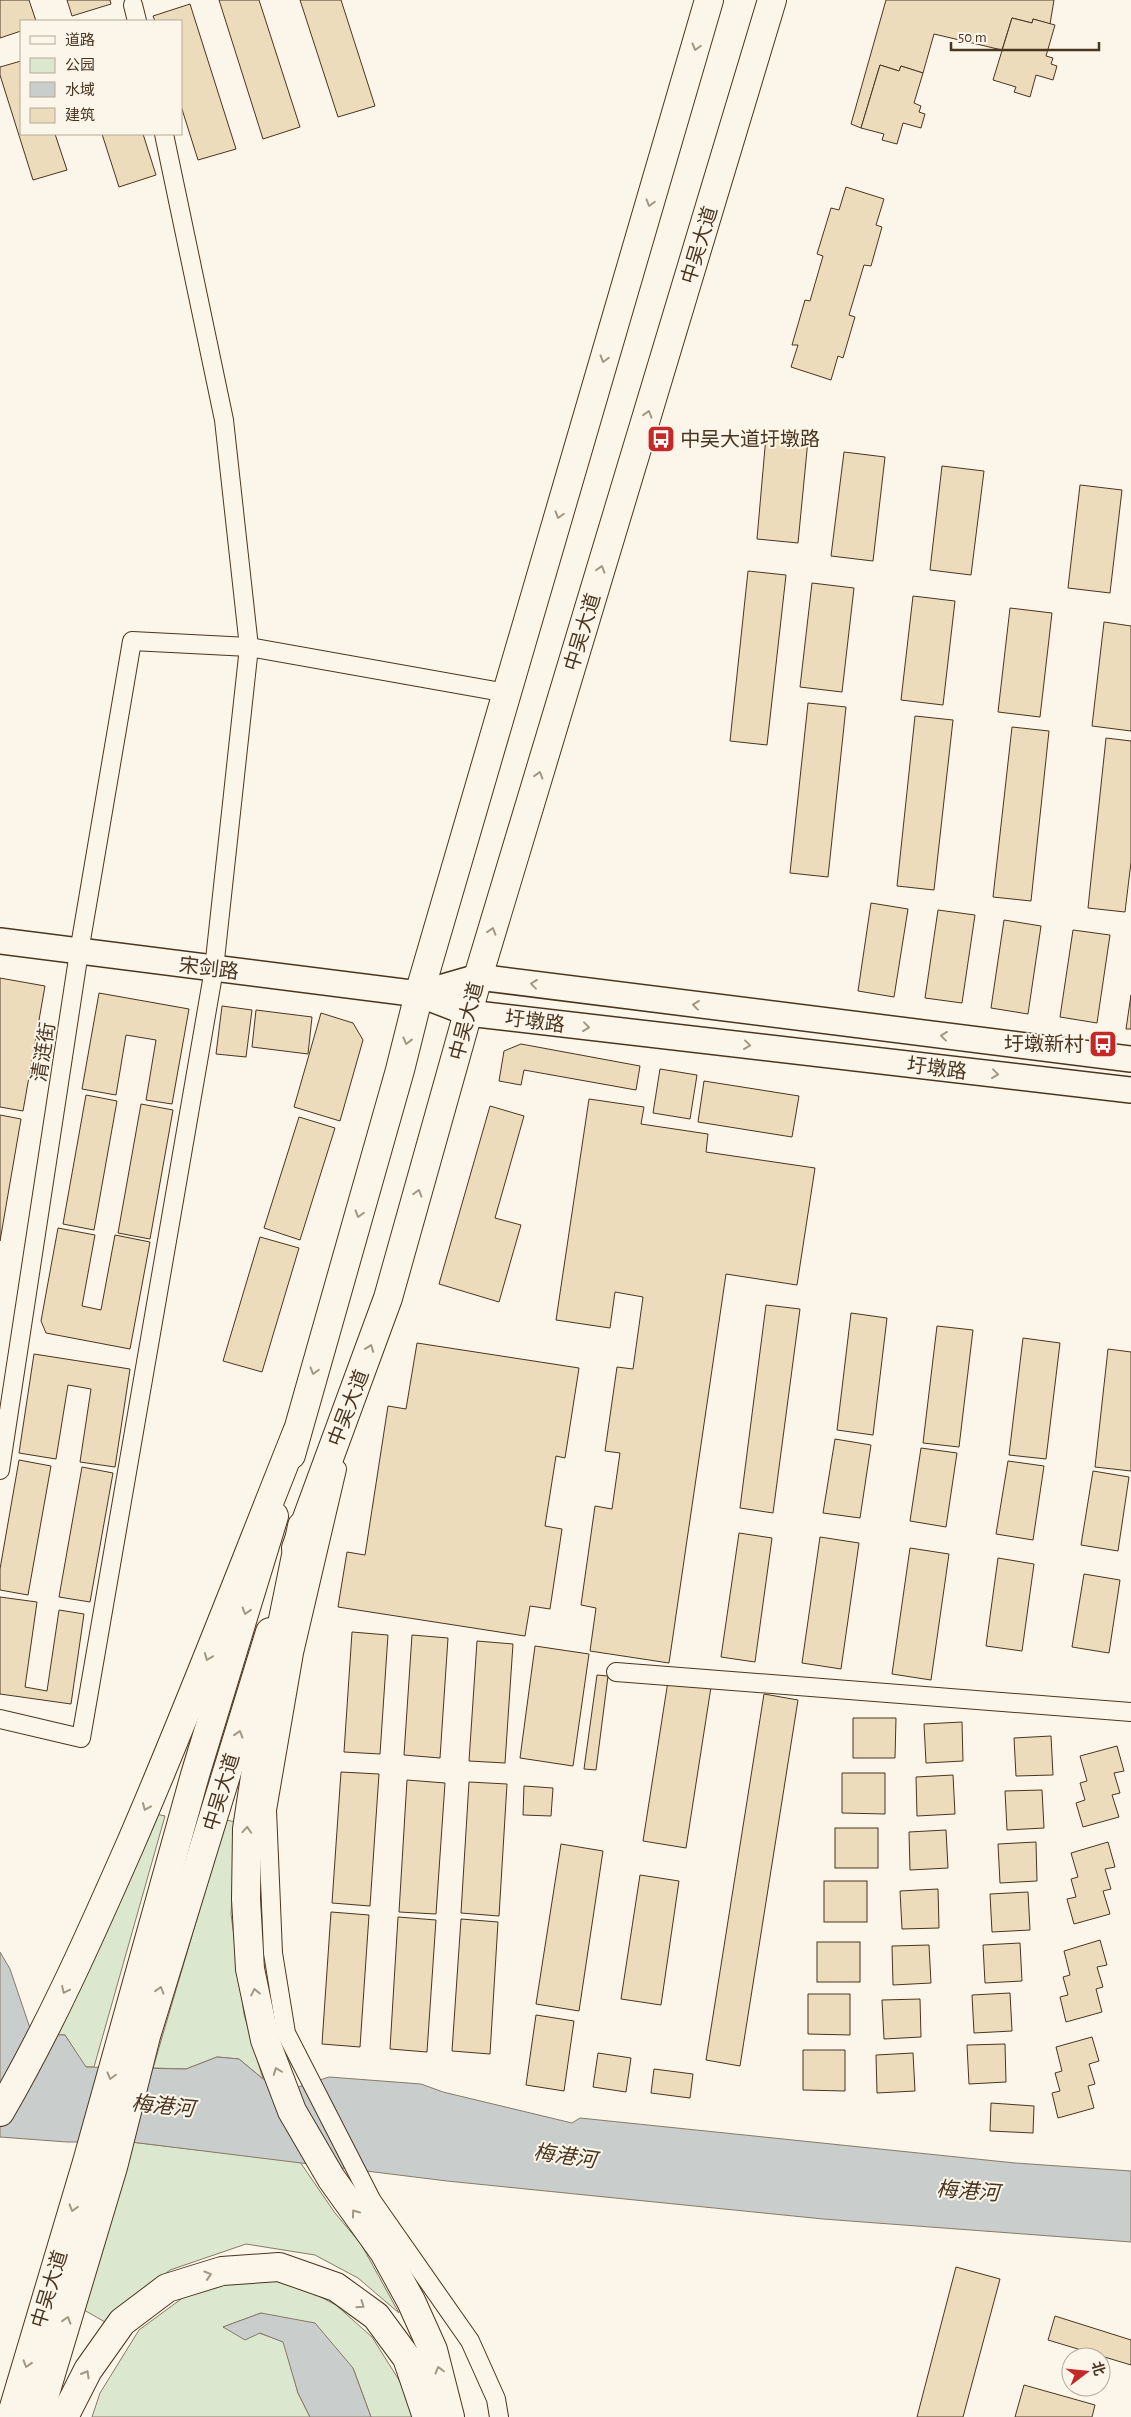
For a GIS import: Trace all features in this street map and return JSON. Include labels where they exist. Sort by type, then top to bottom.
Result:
[{"type":"main road","name":"中吴大道","points":[[38,2417],[114,2168],[135,2033],[195,1775],[262,1561],[400,1070],[419,994],[709,0]]},
{"type":"main road","name":"中吴大道","points":[[11,2417],[87,2162],[135,2033],[302,1526],[388,1298],[478,977],[772,0]]},
{"type":"main road","name":"宋剑路","points":[[0,941],[419,994]]},
{"type":"main road","name":"圩墩路","points":[[419,994],[478,977],[1131,1059]]},
{"type":"main road","name":"圩墩路","points":[[419,994],[468,1013],[1131,1090]]},
{"type":"main road","points":[[0,2112],[54,2013],[86,1946],[169,1754],[297,1432]]},
{"type":"main road","points":[[302,1526],[267,1698],[247,1829],[246,1899],[250,1969],[275,2037],[292,2111],[331,2178],[391,2247],[411,2301],[433,2350],[450,2417]]},
{"type":"main road","points":[[64,2417],[88,2370],[122,2322],[167,2288],[222,2271],[279,2267],[336,2287],[376,2316],[407,2358],[427,2417]]},
{"type":"street","points":[[0,1720],[81,1738],[214,969],[250,647],[224,420],[164,135]]},
{"type":"street","name":"清涟街","points":[[0,1470],[80,952],[132,641],[250,647]]},
{"type":"street","points":[[250,647],[507,693]]},
{"type":"street","points":[[275,2037],[268,1810],[294,1653],[356,1386]]},
{"type":"street","points":[[616,1672],[1131,1712]]},
{"type":"street","points":[[391,2247],[470,2342],[496,2399],[499,2417]]},
{"type":"green space","points":[[156,1814],[165,1816],[94,2067],[85,2067],[65,2035],[56,2035],[95,1957]]},
{"type":"green space","points":[[226,1820],[236,1822],[231,1914],[244,2014],[263,2079],[239,2059],[217,2057],[186,2069],[153,2068]]},
{"type":"green space","points":[[131,2142],[300,2162],[335,2213],[361,2244],[399,2313],[358,2278],[315,2255],[246,2244],[170,2270],[105,2322],[84,2310]]},
{"type":"green space","points":[[242,2278],[294,2283],[336,2305],[372,2337],[404,2388],[412,2417],[371,2417],[353,2368],[261,2313],[223,2327],[259,2333],[284,2342],[298,2393],[310,2417],[92,2417],[100,2393],[139,2330],[192,2291]]},
{"type":"water","name":"梅港河","points":[[0,1952],[10,1969],[32,2034],[65,2035],[86,2067],[186,2069],[217,2057],[239,2059],[263,2079],[292,2089],[329,2077],[421,2084],[443,2092],[572,2123],[580,2118],[1015,2163],[1131,2171],[1131,2242],[823,2219],[447,2181],[131,2142],[67,2142],[0,2137]]},
{"type":"water","points":[[261,2313],[315,2323],[353,2368],[371,2417],[310,2417],[298,2393],[283,2342],[260,2333],[245,2340],[223,2327]]},
{"type":"building","points":[[0,0],[29,0],[36,20],[20,20],[20,31],[0,38]]},
{"type":"building","points":[[67,0],[110,0],[111,4],[72,16]]},
{"type":"building","points":[[219,0],[259,0],[300,127],[263,139]]},
{"type":"building","points":[[300,0],[341,0],[375,106],[338,117]]},
{"type":"building","points":[[886,0],[1054,0],[1050,24],[1033,19],[1032,23],[1012,18],[1002,50],[934,34],[923,73],[901,66],[899,71],[880,65],[861,128],[851,124]]},
{"type":"building","points":[[190,4],[236,149],[198,160],[182,109],[182,20],[155,20],[153,16]]},
{"type":"building","points":[[1012,18],[1032,23],[1033,19],[1055,25],[1046,56],[1053,58],[1051,64],[1057,66],[1053,80],[1036,75],[1030,97],[1014,92],[1016,87],[993,80]]},
{"type":"building","points":[[20,61],[20,135],[55,135],[67,170],[33,180],[0,75],[0,67]]},
{"type":"building","points":[[880,65],[899,71],[901,66],[923,73],[914,103],[921,106],[919,112],[925,114],[921,128],[903,123],[897,144],[882,140],[884,134],[861,128]]},
{"type":"building","points":[[102,135],[143,135],[156,175],[119,187]]},
{"type":"building","points":[[846,187],[884,199],[876,225],[882,227],[871,266],[864,265],[849,315],[855,317],[843,358],[838,356],[831,380],[791,367],[798,345],[792,345],[805,300],[810,301],[823,256],[817,254],[831,208],[839,210]]},
{"type":"building","points":[[766,436],[808,440],[798,543],[757,539]]},
{"type":"building","points":[[844,452],[885,457],[873,561],[831,556]]},
{"type":"building","points":[[942,466],[984,471],[971,575],[930,570]]},
{"type":"building","points":[[1080,485],[1122,490],[1110,593],[1068,588]]},
{"type":"building","points":[[748,571],[786,575],[767,745],[730,741]]},
{"type":"building","points":[[812,583],[854,588],[842,692],[800,687]]},
{"type":"building","points":[[913,596],[955,601],[943,705],[901,700]]},
{"type":"building","points":[[1010,608],[1052,613],[1040,717],[998,712]]},
{"type":"building","points":[[1104,622],[1131,626],[1131,731],[1092,726]]},
{"type":"building","points":[[808,703],[846,707],[828,877],[790,873]]},
{"type":"building","points":[[915,716],[953,720],[934,890],[897,886]]},
{"type":"building","points":[[1012,727],[1049,731],[1031,901],[993,897]]},
{"type":"building","points":[[1106,738],[1131,741],[1131,862],[1125,912],[1088,908]]},
{"type":"building","points":[[871,903],[908,909],[894,997],[858,991]]},
{"type":"building","points":[[938,910],[975,915],[962,1003],[925,998]]},
{"type":"building","points":[[1004,920],[1041,926],[1028,1014],[991,1008]]},
{"type":"building","points":[[1073,930],[1110,935],[1097,1023],[1060,1017]]},
{"type":"building","points":[[0,978],[45,986],[23,1111],[0,1107]]},
{"type":"building","points":[[99,993],[189,1009],[172,1104],[146,1100],[156,1040],[126,1035],[116,1095],[82,1089]]},
{"type":"building","points":[[1131,995],[1131,1029],[1126,1029]]},
{"type":"building","points":[[222,1006],[252,1010],[246,1057],[216,1054]]},
{"type":"building","points":[[256,1010],[312,1017],[308,1054],[252,1047]]},
{"type":"building","points":[[321,1013],[353,1023],[363,1040],[340,1121],[294,1107]]},
{"type":"building","points":[[521,1044],[640,1066],[636,1090],[524,1070],[521,1085],[499,1081],[504,1051]]},
{"type":"building","points":[[660,1069],[697,1075],[690,1119],[653,1113]]},
{"type":"building","points":[[704,1081],[799,1096],[792,1137],[698,1122]]},
{"type":"building","points":[[86,1095],[117,1101],[94,1230],[63,1224]]},
{"type":"building","points":[[589,1099],[644,1107],[641,1124],[708,1134],[706,1152],[815,1168],[797,1285],[726,1274],[669,1663],[590,1651],[596,1608],[581,1605],[595,1506],[612,1509],[620,1453],[605,1451],[617,1367],[633,1369],[643,1297],[615,1292],[610,1328],[556,1320]]},
{"type":"building","points":[[141,1104],[173,1110],[150,1239],[118,1233]]},
{"type":"building","points":[[490,1106],[524,1116],[495,1218],[521,1225],[499,1302],[439,1284]]},
{"type":"building","points":[[0,1115],[21,1119],[0,1241]]},
{"type":"building","points":[[299,1117],[335,1128],[300,1240],[264,1228]]},
{"type":"building","points":[[58,1228],[95,1235],[82,1306],[101,1310],[115,1235],[150,1242],[130,1349],[46,1333],[41,1321]]},
{"type":"building","points":[[260,1237],[299,1248],[262,1372],[223,1361]]},
{"type":"building","points":[[766,1305],[800,1309],[773,1513],[740,1508]]},
{"type":"building","points":[[851,1313],[887,1318],[873,1435],[837,1430]]},
{"type":"building","points":[[937,1326],[973,1330],[959,1447],[923,1443]]},
{"type":"building","points":[[1023,1338],[1060,1343],[1046,1459],[1009,1455]]},
{"type":"building","points":[[417,1343],[579,1368],[565,1458],[556,1456],[545,1526],[562,1529],[550,1609],[530,1606],[525,1636],[338,1607],[347,1552],[365,1555],[388,1406],[406,1409]]},
{"type":"building","points":[[1108,1349],[1131,1352],[1131,1471],[1095,1467]]},
{"type":"building","points":[[34,1354],[130,1369],[115,1467],[80,1462],[91,1389],[68,1385],[56,1459],[19,1453]]},
{"type":"building","points":[[835,1439],[871,1445],[860,1518],[823,1513]]},
{"type":"building","points":[[921,1448],[957,1453],[946,1527],[910,1521]]},
{"type":"building","points":[[19,1460],[51,1466],[28,1595],[0,1590],[0,1569]]},
{"type":"building","points":[[1008,1461],[1044,1466],[1033,1540],[996,1534]]},
{"type":"building","points":[[82,1467],[113,1473],[90,1602],[59,1597]]},
{"type":"building","points":[[1093,1471],[1129,1477],[1118,1551],[1081,1545]]},
{"type":"building","points":[[739,1533],[772,1538],[755,1662],[721,1657]]},
{"type":"building","points":[[820,1537],[859,1543],[841,1669],[802,1663]]},
{"type":"building","points":[[910,1548],[949,1554],[931,1680],[892,1674]]},
{"type":"building","points":[[998,1558],[1034,1564],[1022,1651],[986,1646]]},
{"type":"building","points":[[1084,1574],[1120,1580],[1109,1653],[1072,1647]]},
{"type":"building","points":[[0,1597],[37,1602],[25,1687],[47,1691],[59,1610],[84,1614],[71,1704],[0,1694]]},
{"type":"building","points":[[352,1632],[388,1635],[380,1754],[344,1752]]},
{"type":"building","points":[[412,1635],[448,1638],[440,1758],[404,1755]]},
{"type":"building","points":[[477,1641],[513,1644],[505,1763],[469,1761]]},
{"type":"building","points":[[535,1646],[589,1654],[573,1766],[520,1758]]},
{"type":"building","points":[[597,1675],[608,1676],[596,1770],[584,1769]]},
{"type":"building","points":[[668,1681],[711,1687],[686,1848],[643,1841]]},
{"type":"building","points":[[764,1694],[798,1700],[740,2066],[706,2060]]},
{"type":"building","points":[[853,1718],[896,1718],[895,1758],[853,1758]]},
{"type":"building","points":[[962,1722],[963,1761],[926,1763],[924,1724]]},
{"type":"building","points":[[1051,1736],[1053,1775],[1016,1776],[1014,1738]]},
{"type":"building","points":[[1117,1746],[1124,1771],[1114,1773],[1120,1793],[1112,1795],[1119,1817],[1083,1827],[1076,1803],[1085,1800],[1080,1783],[1087,1781],[1080,1756]]},
{"type":"building","points":[[341,1772],[379,1774],[370,1906],[332,1903]]},
{"type":"building","points":[[842,1773],[885,1773],[885,1814],[842,1813]]},
{"type":"building","points":[[953,1775],[955,1814],[917,1816],[916,1777]]},
{"type":"building","points":[[407,1780],[445,1783],[436,1914],[399,1912]]},
{"type":"building","points":[[469,1782],[507,1784],[499,1916],[461,1913]]},
{"type":"building","points":[[524,1786],[553,1788],[551,1816],[523,1815]]},
{"type":"building","points":[[1042,1790],[1044,1828],[1007,1830],[1005,1791]]},
{"type":"building","points":[[835,1828],[878,1828],[878,1868],[835,1868]]},
{"type":"building","points":[[946,1830],[948,1868],[910,1870],[909,1832]]},
{"type":"building","points":[[1036,1842],[1037,1881],[1000,1883],[998,1844]]},
{"type":"building","points":[[1108,1842],[1115,1867],[1105,1869],[1111,1889],[1103,1891],[1110,1914],[1074,1924],[1067,1899],[1076,1897],[1071,1879],[1078,1877],[1071,1853]]},
{"type":"building","points":[[561,1844],[603,1851],[579,2011],[536,2004]]},
{"type":"building","points":[[640,1875],[679,1881],[661,2005],[621,1999]]},
{"type":"building","points":[[824,1881],[867,1881],[867,1922],[824,1922]]},
{"type":"building","points":[[938,1889],[939,1928],[902,1929],[900,1891]]},
{"type":"building","points":[[1028,1892],[1030,1930],[992,1932],[990,1894]]},
{"type":"building","points":[[331,1912],[369,1915],[360,2047],[322,2044]]},
{"type":"building","points":[[398,1917],[436,1920],[427,2052],[390,2049]]},
{"type":"building","points":[[461,1919],[498,1922],[490,2054],[452,2051]]},
{"type":"building","points":[[1100,1940],[1107,1965],[1097,1967],[1103,1987],[1096,1989],[1102,2012],[1066,2022],[1060,1997],[1068,1995],[1063,1977],[1070,1975],[1064,1951]]},
{"type":"building","points":[[817,1942],[860,1942],[860,1982],[817,1982]]},
{"type":"building","points":[[1020,1943],[1022,1981],[985,1983],[983,1945]]},
{"type":"building","points":[[929,1945],[931,1983],[893,1985],[892,1946]]},
{"type":"building","points":[[1010,1993],[1012,2031],[974,2033],[972,1995]]},
{"type":"building","points":[[808,1994],[850,1994],[850,2035],[808,2034]]},
{"type":"building","points":[[920,1999],[921,2037],[884,2039],[882,2000]]},
{"type":"building","points":[[536,2015],[574,2021],[564,2091],[526,2085]]},
{"type":"building","points":[[1092,2037],[1099,2061],[1089,2064],[1095,2084],[1088,2086],[1094,2108],[1058,2118],[1052,2093],[1060,2091],[1055,2073],[1062,2071],[1056,2047]]},
{"type":"building","points":[[1005,2044],[1006,2082],[969,2084],[967,2045]]},
{"type":"building","points":[[803,2050],[845,2050],[845,2091],[803,2090]]},
{"type":"building","points":[[598,2053],[631,2058],[626,2092],[593,2087]]},
{"type":"building","points":[[913,2053],[915,2091],[877,2093],[876,2055]]},
{"type":"building","points":[[654,2069],[693,2074],[690,2098],[651,2093]]},
{"type":"building","points":[[991,2103],[1034,2106],[1033,2133],[990,2131]]},
{"type":"building","points":[[956,2267],[1000,2279],[963,2417],[917,2417]]},
{"type":"building","points":[[1055,2316],[1131,2340],[1131,2365],[1111,2359],[1111,2347],[1071,2347],[1048,2340]]},
{"type":"building","points":[[1024,2385],[1061,2395],[1061,2397],[1095,2405],[1092,2417],[1015,2417]]},
{"type":"place","name":"中吴大道圩墩路","points":[[661,439]]},
{"type":"place","name":"圩墩新村","points":[[1103,1044]]}]
